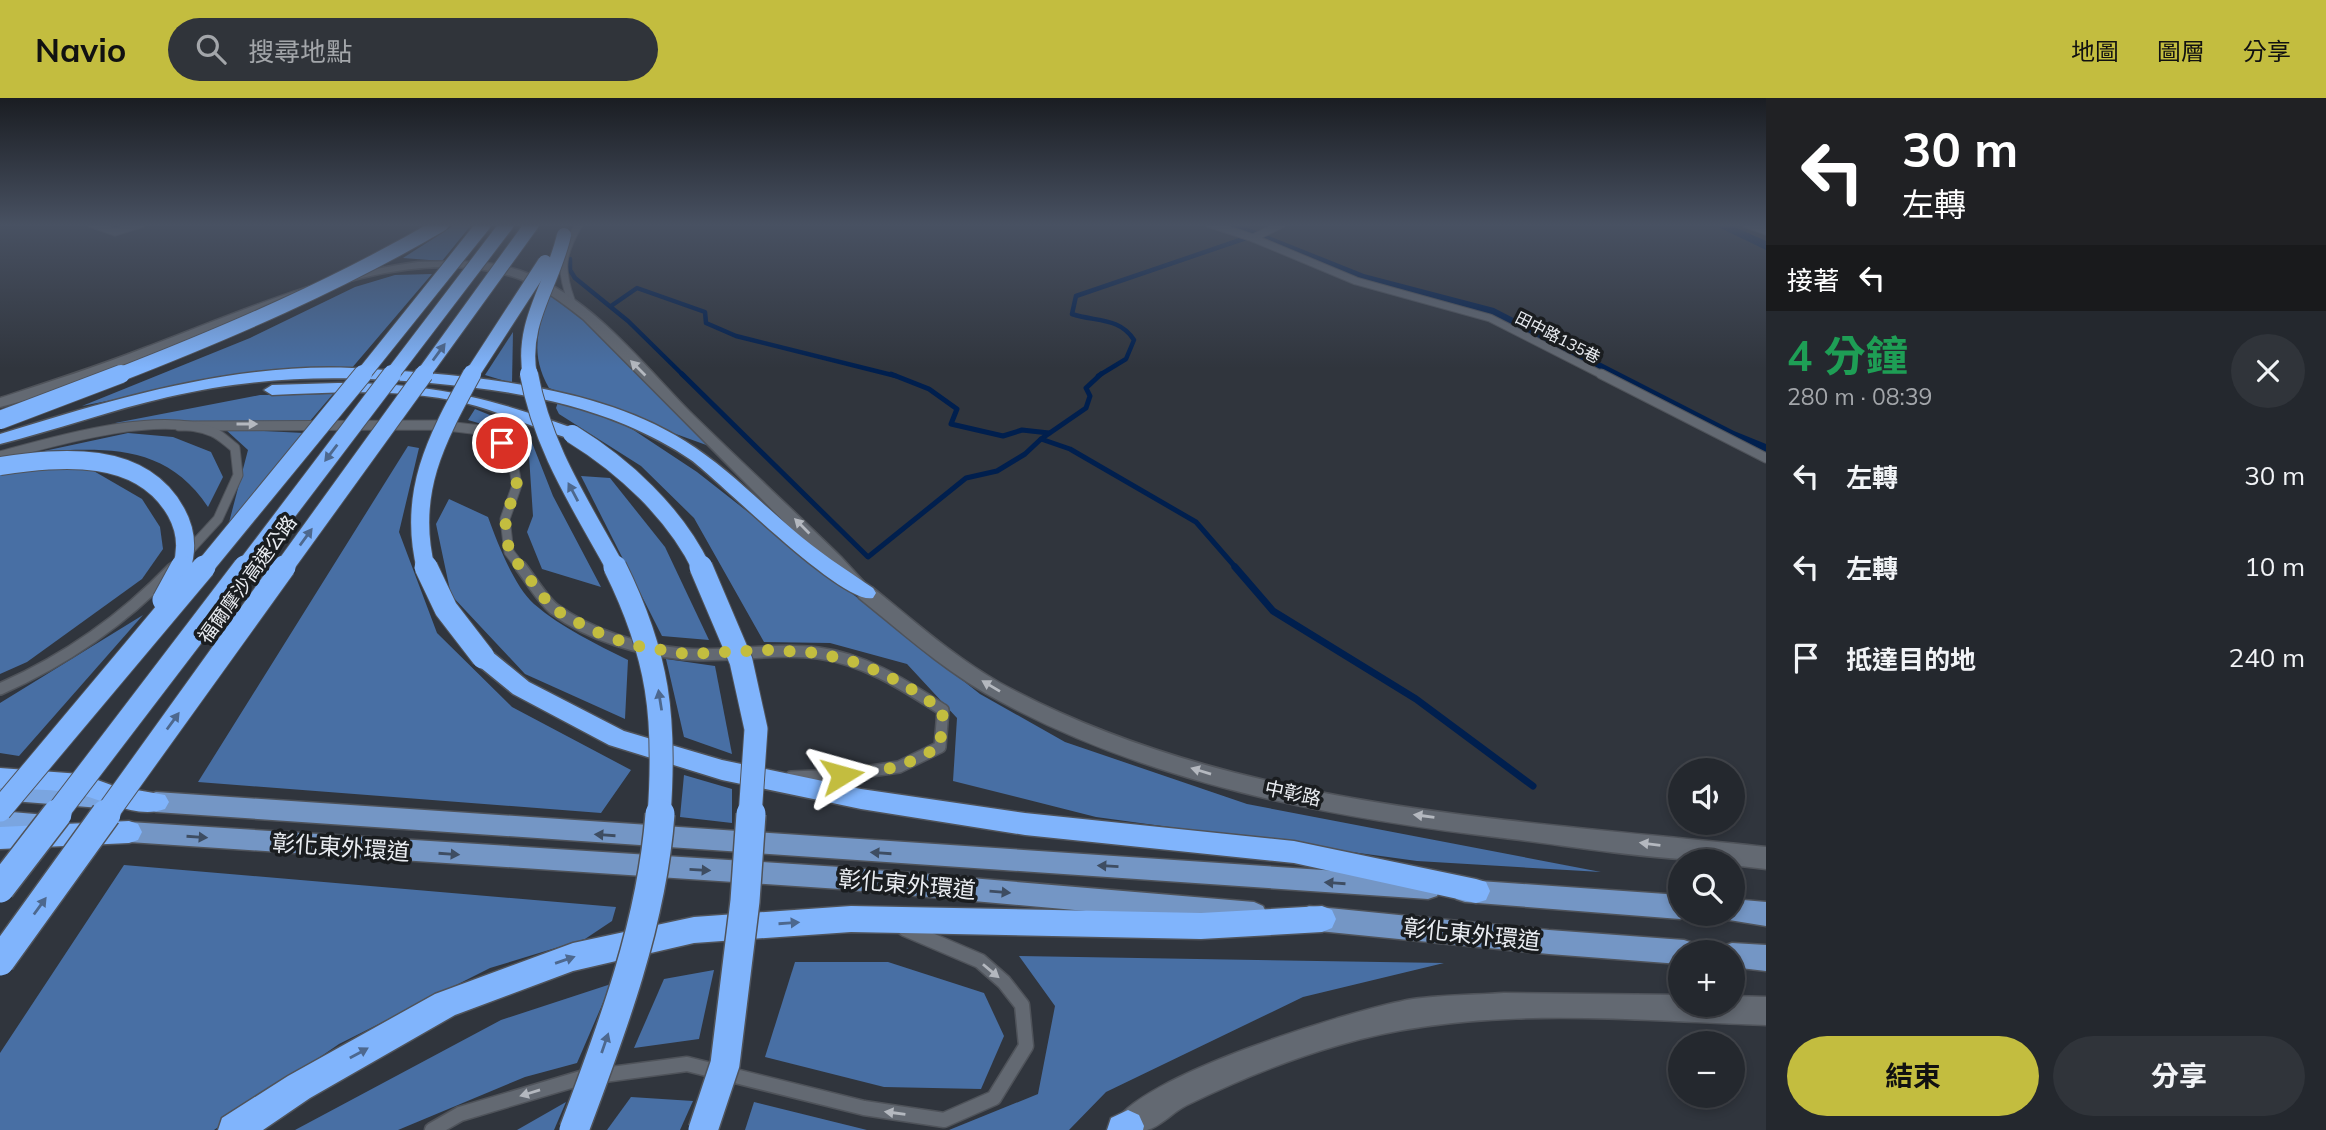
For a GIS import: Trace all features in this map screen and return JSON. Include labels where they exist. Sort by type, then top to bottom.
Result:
[{"type":"highway","points":[[0,420],[253,321],[358,272]]},
{"type":"highway","points":[[0,810],[273,485],[445,272]]},
{"type":"highway","name":"福爾摩沙高速公路","points":[[0,888],[470,272]]},
{"type":"highway","name":"福爾摩沙高速公路","points":[[0,961],[497,272]]},
{"type":"highway","points":[[539,272],[463,390],[420,493],[419,520],[428,575],[449,615],[483,657],[521,688],[617,738],[722,770],[861,799],[1025,824],[1294,852],[1476,891]]},
{"type":"highway","points":[[551,272],[536,303],[531,324],[528,382],[536,418],[608,557],[649,644],[662,705],[662,788],[653,867],[629,973],[574,1130]]},
{"type":"highway","points":[[0,439],[84,412],[239,380],[341,372],[461,380],[559,398],[658,433],[699,460],[802,547],[866,593]]},
{"type":"highway","points":[[134,400],[248,391],[401,390],[447,394],[489,405],[572,434],[600,451],[636,482],[667,516],[700,565],[741,660],[756,729],[745,901],[725,1064],[703,1130]]},
{"type":"highway","points":[[0,466],[37,460],[79,460],[115,465],[139,474],[160,487],[175,506],[184,530],[186,559],[173,587],[105,683]]},
{"type":"highway","points":[[0,778],[81,784],[113,796],[156,802]]},
{"type":"highway","points":[[0,791],[156,802]]},
{"type":"highway","points":[[0,821],[129,832]]},
{"type":"highway","points":[[0,838],[129,832]]},
{"type":"highway","points":[[234,1130],[299,1087],[446,1004],[573,957],[694,930],[851,919],[1201,926],[1322,919]]},
{"type":"main road","name":"彰化東外環道","points":[[156,802],[1668,906]]},
{"type":"main road","name":"彰化東外環道","points":[[129,832],[839,878],[1668,951]]},
{"type":"main road","points":[[1745,912],[1766,914]]},
{"type":"main road","points":[[1745,957],[1766,958]]},
{"type":"street","name":"中彰路","points":[[0,403],[151,351],[299,290],[367,272]]},
{"type":"street","name":"中彰路","points":[[510,272],[522,275],[571,300],[688,418],[803,527],[866,593],[953,661],[1028,706],[1131,750],[1212,775],[1302,796],[1415,815],[1766,858]]},
{"type":"street","points":[[1126,1129],[1173,1096],[1247,1063],[1339,1031],[1413,1013],[1517,1006],[1766,1011]]},
{"type":"lane","points":[[563,272],[571,300]]},
{"type":"lane","name":"田中路135巷","points":[[1335,272],[1356,281],[1490,318],[1766,458]]},
{"type":"lane","points":[[0,411],[151,351]]},
{"type":"lane","points":[[0,456],[100,432],[141,426],[439,425],[480,430],[502,443],[513,463],[517,485],[505,519],[509,552],[552,608],[592,630],[631,645],[687,654],[766,650],[819,653],[862,664],[902,683],[943,710],[940,747],[899,767],[842,775],[763,778]]},
{"type":"lane","points":[[0,689],[80,648],[146,597],[218,519],[238,475],[235,448],[213,432],[179,426]]},
{"type":"lane","points":[[432,1130],[460,1114],[581,1078],[687,1064],[864,1108],[944,1120],[994,1098],[1026,1046],[1022,1005],[1004,982],[980,961],[886,921]]},
{"type":"shaded area","points":[[432,274],[351,369],[238,375],[82,406],[250,338],[355,287],[395,275]]},
{"type":"shaded area","points":[[550,295],[569,306],[709,446],[549,388],[539,364],[538,342]]},
{"type":"shaded area","points":[[513,332],[512,383],[485,375]]},
{"type":"shaded area","points":[[333,394],[310,421],[115,423],[260,395]]},
{"type":"shaded area","points":[[558,402],[611,419],[632,429],[697,472],[980,694],[1065,742],[1247,804],[1601,872],[1417,861],[1096,817],[953,781],[957,718],[907,664],[830,643],[764,642],[694,518],[641,466],[559,414],[556,408]]},
{"type":"shaded area","points":[[475,409],[527,430],[553,496],[601,587],[542,569],[527,532],[533,516],[529,456],[506,431],[468,420]]},
{"type":"shaded area","points":[[225,429],[304,433],[226,534],[248,450]]},
{"type":"shaded area","points":[[128,433],[173,437],[211,452],[223,477],[208,507],[192,487],[155,461],[114,451],[44,451]]},
{"type":"shaded area","points":[[408,446],[419,448],[399,532],[437,633],[512,707],[631,770],[601,813],[198,782]]},
{"type":"shaded area","points":[[20,469],[92,470],[142,499],[160,527],[163,549],[142,579],[27,662],[0,674],[0,475]]},
{"type":"shaded area","points":[[581,476],[610,478],[665,547],[709,640],[662,636]]},
{"type":"shaded area","points":[[449,499],[488,517],[513,575],[534,604],[568,628],[628,660],[625,719],[525,674],[451,595],[436,524]]},
{"type":"shaded area","points":[[143,615],[19,756],[0,753],[0,703]]},
{"type":"shaded area","points":[[666,659],[715,666],[732,754],[684,737]]},
{"type":"shaded area","points":[[684,775],[732,789],[732,823],[680,817]]},
{"type":"shaded area","points":[[124,865],[616,907],[612,921],[585,939],[490,968],[339,1044],[214,1130],[0,1130],[0,1053]]},
{"type":"shaded area","points":[[1019,956],[1444,963],[1303,997],[1106,1092],[1069,1130],[949,1130],[1038,1094],[1055,1006]]},
{"type":"shaded area","points":[[795,962],[888,962],[984,993],[1004,1036],[981,1089],[884,1087],[765,1057]]},
{"type":"shaded area","points":[[714,970],[699,1039],[634,1048],[664,979]]},
{"type":"shaded area","points":[[611,984],[577,1063],[525,1077],[398,1130],[295,1130],[501,1020]]},
{"type":"shaded area","points":[[631,1097],[693,1101],[680,1130],[607,1130]]},
{"type":"shaded area","points":[[566,1102],[554,1130],[517,1130]]},
{"type":"shaded area","points":[[754,1102],[867,1130],[745,1130]]},
{"type":"waterway","points":[[571,272],[628,321],[684,376]]},
{"type":"waterway","points":[[1100,375],[1126,359],[1134,340],[1122,327],[1072,314],[1076,296],[1146,272]]},
{"type":"waterway","points":[[1347,272],[1489,311],[1728,435],[1766,450]]},
{"type":"waterway","points":[[611,306],[637,288],[705,312],[706,323],[736,336],[896,376]]},
{"type":"waterway","points":[[682,374],[868,557],[966,478],[997,471],[1025,454],[1041,439]]},
{"type":"waterway","points":[[891,374],[929,389],[957,409],[951,424],[1003,436],[1022,430],[1049,433]]},
{"type":"waterway","points":[[1041,439],[1086,408],[1090,396],[1086,388],[1100,375]]},
{"type":"waterway","points":[[1041,439],[1070,449],[1196,522],[1237,569]]},
{"type":"waterway","points":[[1235,567],[1273,611],[1416,699],[1533,786]]},
{"type":"route","points":[[502,443],[513,463],[517,485],[505,519],[509,552],[552,608],[592,630],[631,645],[687,654],[766,650],[819,653],[862,664],[902,683],[943,710],[940,747],[899,767],[842,775]]}]
